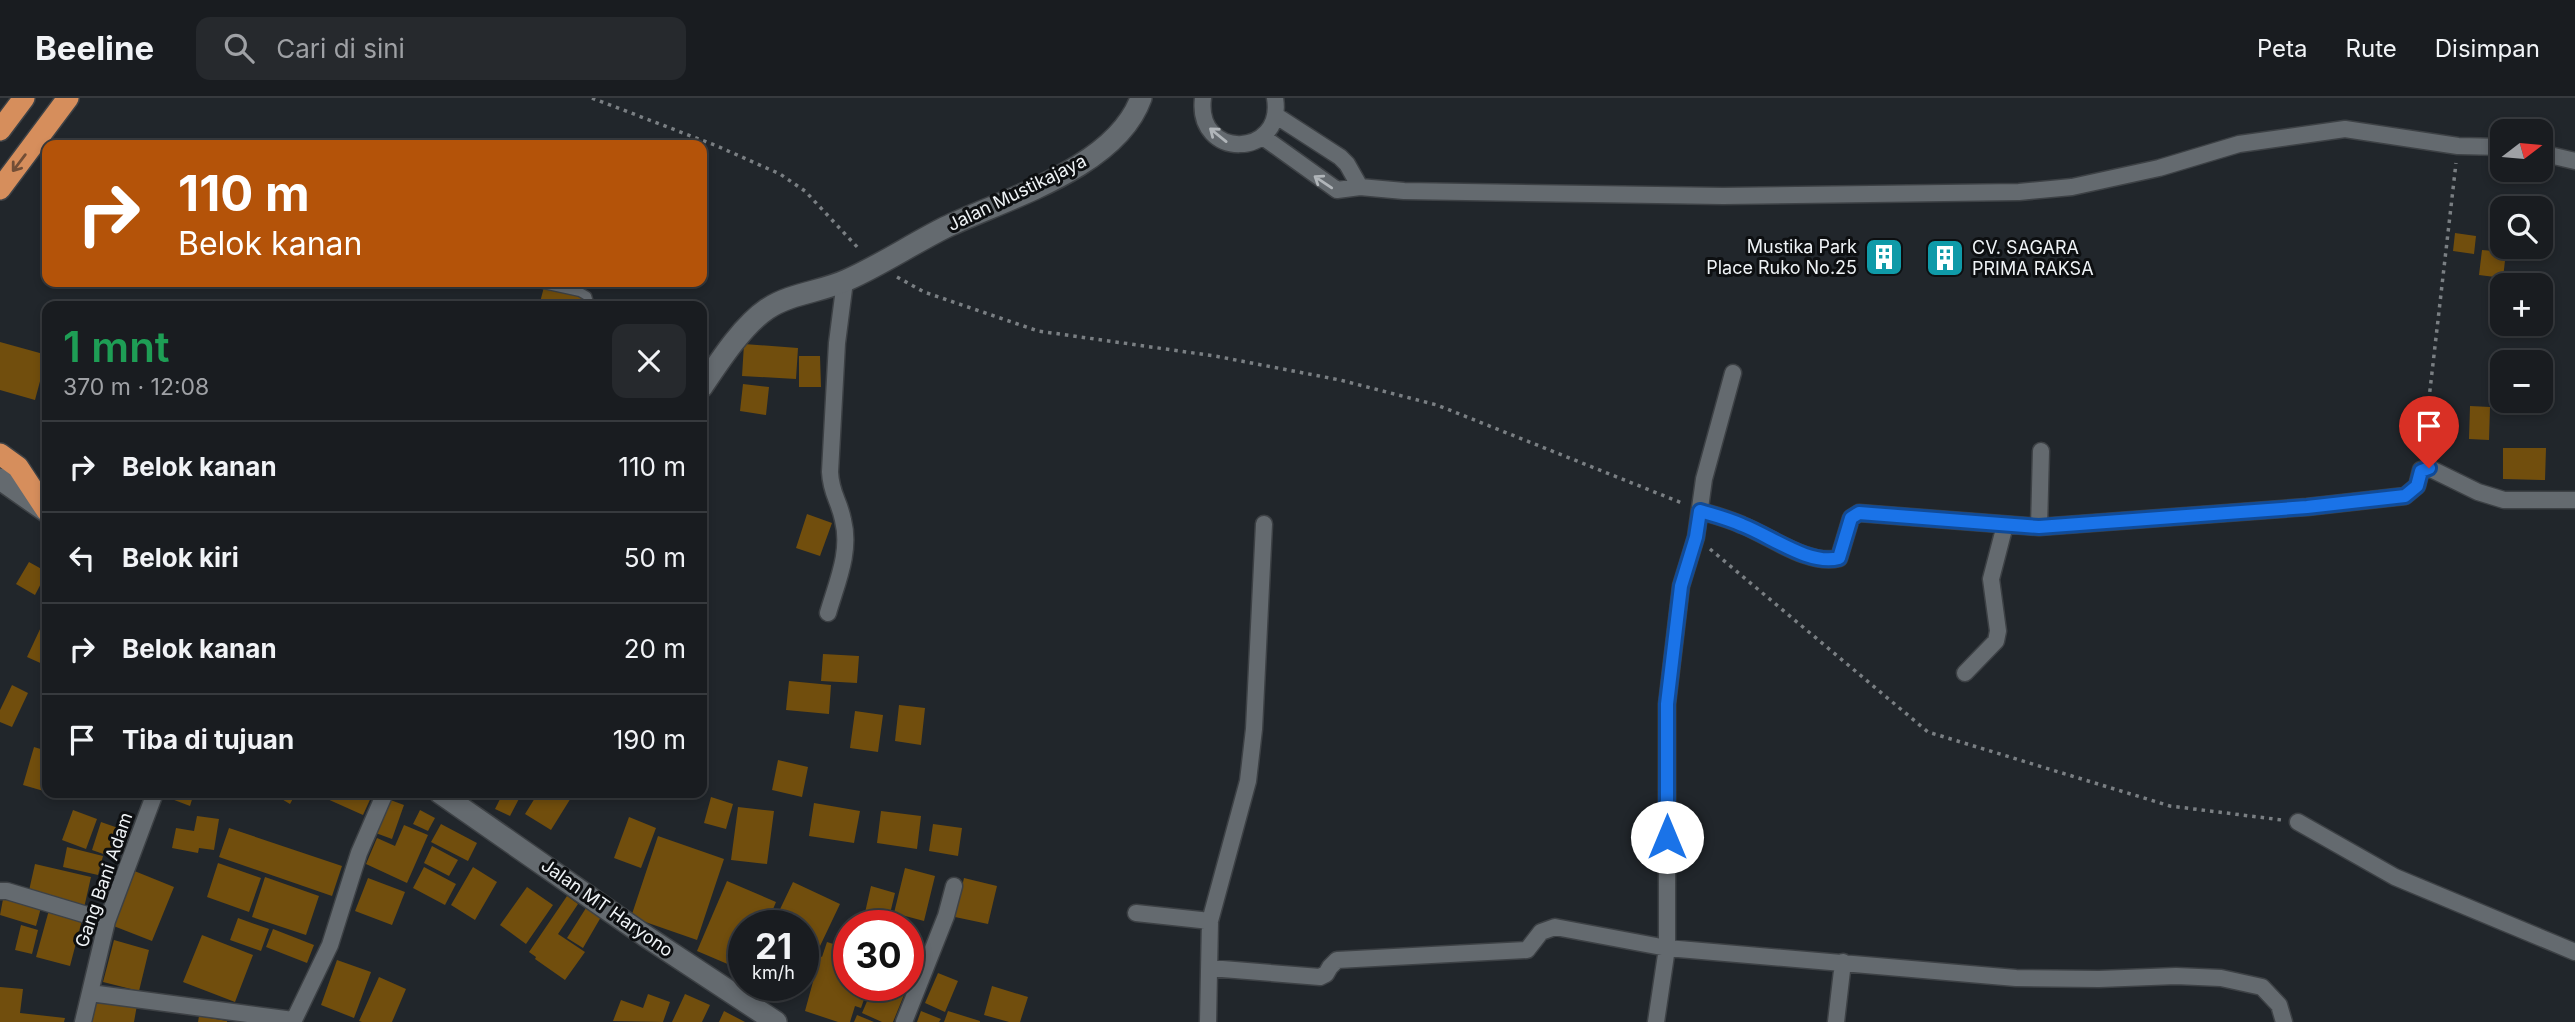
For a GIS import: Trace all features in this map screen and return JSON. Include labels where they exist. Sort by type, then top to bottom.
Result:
[{"type":"highway","points":[[0,130],[24,98]]},
{"type":"highway","points":[[0,189],[68,98]]},
{"type":"highway","points":[[0,454],[18,467],[42,503]]},
{"type":"street","name":"Jalan Mustikajaya","points":[[707,376],[752,323],[768,309],[794,297],[845,281],[945,228],[1034,188],[1090,159],[1120,131],[1141,98]]},
{"type":"street","points":[[1203,98],[1204,120],[1219,139],[1229,144],[1252,143],[1263,136],[1271,127],[1275,106],[1340,157],[1360,187]]},
{"type":"street","points":[[1263,136],[1329,187],[1337,190],[1360,187],[1418,191],[1723,196],[2019,192],[2072,187],[2159,168],[2239,144],[2344,129],[2458,146],[2490,147]]},
{"type":"street","points":[[2553,156],[2575,161]]},
{"type":"street","points":[[828,613],[845,558],[843,517],[831,488],[830,472],[837,343],[845,281]]},
{"type":"street","points":[[1656,1022],[1667,948],[1667,704],[1681,586],[1696,537],[1704,479],[1733,373]]},
{"type":"street","points":[[2039,527],[2041,451]]},
{"type":"street","points":[[1700,511],[1742,525],[1813,558],[1827,561],[1839,558],[1851,518],[1856,514],[2039,527],[2392,498],[2405,496],[2417,486],[2421,471],[2432,468],[2478,492],[2504,500],[2575,500]]},
{"type":"street","points":[[0,479],[42,508]]},
{"type":"street","points":[[1208,1022],[1210,921],[1248,781],[1254,729],[1264,524]]},
{"type":"street","points":[[1965,673],[1996,641],[1998,631],[1991,579],[2005,525]]},
{"type":"street","name":"Gang Bani Adam","points":[[83,1022],[107,921],[153,798]]},
{"type":"street","points":[[90,993],[293,1021],[330,944],[359,853],[383,798]]},
{"type":"street","name":"Jalan MT Haryono","points":[[447,798],[775,1022]]},
{"type":"street","points":[[2298,822],[2395,877],[2575,952]]},
{"type":"street","points":[[904,1022],[946,916],[954,886]]},
{"type":"street","points":[[0,891],[8,891],[107,921]]},
{"type":"street","points":[[1136,913],[1210,921]]},
{"type":"street","points":[[1210,968],[1320,977],[1326,974],[1337,960],[1527,950],[1545,929],[1555,927],[1667,948],[2016,978],[2221,978],[2262,987],[2279,1005],[2284,1022]]},
{"type":"street","points":[[1836,1022],[1843,962]]},
{"type":"lane","points":[[557,287],[580,292],[587,296],[588,301]]},
{"type":"path","points":[[593,98],[702,140]]},
{"type":"path","points":[[707,142],[780,174],[805,191],[874,265],[924,292],[1038,331],[1215,356],[1340,380],[1437,405],[1700,511]]},
{"type":"path","points":[[2421,471],[2458,146]]},
{"type":"path","points":[[1696,537],[1928,732],[2170,806],[2298,822]]},
{"type":"building","points":[[2455,233],[2476,236],[2474,254],[2453,251]]},
{"type":"building","name":"CV. SAGARA PRIMA RAKSA","points":[[1959,240],[1958,272],[1931,273],[1932,243]]},
{"type":"building","name":"Mustika Park Place Ruko No.25","points":[[1878,242],[1891,242],[1889,271],[1876,271]]},
{"type":"building","points":[[2482,250],[2490,251],[2490,259],[2505,259],[2504,273],[2490,273],[2490,276],[2479,275]]},
{"type":"building","points":[[544,287],[583,295],[582,301],[540,301]]},
{"type":"building","points":[[0,342],[42,354],[42,374],[35,400],[0,390]]},
{"type":"building","points":[[744,344],[798,348],[796,379],[742,376]]},
{"type":"building","points":[[799,356],[820,356],[821,387],[799,387]]},
{"type":"building","points":[[743,384],[769,387],[766,415],[740,411]]},
{"type":"building","points":[[2470,406],[2490,407],[2489,440],[2469,439]]},
{"type":"building","points":[[2503,448],[2546,448],[2545,480],[2503,479]]},
{"type":"building","points":[[807,514],[832,523],[820,556],[796,548]]},
{"type":"building","points":[[29,562],[42,569],[42,582],[35,595],[16,584]]},
{"type":"building","points":[[41,627],[42,664],[27,657]]},
{"type":"building","points":[[823,654],[859,656],[857,683],[821,681]]},
{"type":"building","points":[[789,681],[831,685],[829,714],[786,710]]},
{"type":"building","points":[[12,685],[28,693],[12,727],[0,722],[0,710]]},
{"type":"building","points":[[899,705],[925,708],[921,745],[895,741]]},
{"type":"building","points":[[855,711],[883,715],[878,752],[850,748]]},
{"type":"building","points":[[34,747],[42,749],[42,791],[23,785]]},
{"type":"building","points":[[778,760],[808,767],[802,797],[772,790]]},
{"type":"building","points":[[711,797],[733,804],[726,829],[704,823]]},
{"type":"building","points":[[169,798],[192,798],[190,806]]},
{"type":"building","points":[[280,798],[293,798],[290,804]]},
{"type":"building","points":[[325,798],[371,798],[363,815]]},
{"type":"building","points":[[385,798],[404,805],[392,839],[373,832]]},
{"type":"building","points":[[500,798],[519,798],[510,816],[495,809]]},
{"type":"building","points":[[535,798],[571,798],[551,830],[525,814]]},
{"type":"building","points":[[814,803],[860,811],[854,843],[809,836]]},
{"type":"building","points":[[738,807],[774,811],[767,864],[731,860]]},
{"type":"building","points":[[73,810],[97,819],[86,849],[62,840]]},
{"type":"building","points":[[420,810],[435,818],[428,831],[413,824]]},
{"type":"building","points":[[881,811],[921,816],[917,849],[877,843]]},
{"type":"building","points":[[197,816],[219,819],[214,850],[199,848],[198,853],[172,848],[176,828],[194,831]]},
{"type":"building","points":[[629,817],[656,828],[641,868],[614,858]]},
{"type":"building","points":[[101,822],[121,829],[112,857],[92,850]]},
{"type":"building","points":[[441,824],[477,843],[468,861],[431,842]]},
{"type":"building","points":[[933,824],[962,828],[958,856],[929,851]]},
{"type":"building","points":[[404,825],[428,835],[407,883],[366,864],[377,838],[395,846]]},
{"type":"building","points":[[229,828],[342,866],[332,896],[219,857]]},
{"type":"building","points":[[658,836],[724,859],[697,940],[631,917]]},
{"type":"building","points":[[432,846],[458,860],[449,876],[424,863]]},
{"type":"building","points":[[67,847],[103,856],[98,875],[63,867]]},
{"type":"building","points":[[218,863],[261,878],[249,912],[207,897]]},
{"type":"building","points":[[35,864],[91,877],[84,908],[28,895]]},
{"type":"building","points":[[424,867],[456,884],[445,905],[413,888]]},
{"type":"building","points":[[473,867],[497,882],[475,920],[451,905]]},
{"type":"building","points":[[905,868],[935,876],[924,921],[924,910],[895,910]]},
{"type":"building","points":[[132,870],[174,887],[152,941],[111,925]]},
{"type":"building","points":[[265,877],[319,896],[306,935],[252,917]]},
{"type":"building","points":[[368,878],[405,892],[392,925],[355,911]]},
{"type":"building","points":[[964,878],[997,886],[988,924],[955,917]]},
{"type":"building","points":[[727,881],[776,902],[773,910],[728,910],[728,964],[697,951]]},
{"type":"building","points":[[793,882],[840,904],[837,910],[833,910],[833,919],[819,948],[819,910],[780,910]]},
{"type":"building","points":[[871,886],[895,893],[891,910],[866,910]]},
{"type":"building","points":[[527,887],[553,905],[526,944],[500,925]]},
{"type":"building","points":[[4,894],[42,904],[36,926],[0,915]]},
{"type":"building","points":[[567,896],[578,904],[558,934],[585,952],[565,980],[529,952]]},
{"type":"building","points":[[586,908],[601,917],[583,948],[567,938]]},
{"type":"building","points":[[49,910],[82,920],[70,966],[36,957]]},
{"type":"building","points":[[238,918],[269,929],[261,951],[230,940]]},
{"type":"building","points":[[21,925],[38,930],[32,954],[15,950]]},
{"type":"building","points":[[273,929],[314,945],[307,963],[266,947]]},
{"type":"building","points":[[202,935],[253,955],[235,1002],[183,982]]},
{"type":"building","points":[[114,940],[149,950],[139,991],[103,982]]},
{"type":"building","points":[[827,942],[833,944],[833,1001],[863,1001],[861,1008],[855,1006],[850,1022],[838,1022],[805,1011],[808,1001],[819,1001],[819,960]]},
{"type":"building","points":[[337,960],[371,972],[354,1018],[321,1005]]},
{"type":"building","points":[[938,973],[958,981],[945,1012],[925,1003]]},
{"type":"building","points":[[379,977],[406,989],[392,1022],[359,1021]]},
{"type":"building","points":[[992,986],[1028,997],[1020,1022],[984,1015]]},
{"type":"building","points":[[0,987],[23,989],[20,1013],[65,1018],[64,1022],[0,1022]]},
{"type":"building","points":[[648,994],[670,1002],[663,1022],[613,1021],[621,1000],[643,1008]]},
{"type":"building","points":[[685,994],[710,1005],[702,1022],[672,1022]]},
{"type":"building","points":[[91,998],[137,1005],[134,1022],[87,1022]]},
{"type":"building","points":[[867,1001],[902,1001],[893,1022],[882,1022],[862,1013]]},
{"type":"building","points":[[724,1011],[745,1022],[719,1022]]},
{"type":"building","points":[[921,1011],[941,1019],[939,1022],[917,1022]]},
{"type":"building","points":[[948,1011],[980,1021],[980,1022],[944,1022]]},
{"type":"building","points":[[857,1015],[874,1022],[854,1022]]},
{"type":"building","points":[[199,1016],[227,1021],[227,1022],[198,1022]]},
{"type":"place","name":"Mustika Park Place Ruko No.25","points":[[1884,257]]},
{"type":"place","name":"CV. SAGARA PRIMA RAKSA","points":[[1945,258]]},
{"type":"route","points":[[1667,837],[1667,704],[1681,586],[1696,537],[1700,511],[1742,525],[1813,558],[1827,561],[1839,558],[1851,518],[1859,513],[2039,527],[2307,507],[2405,496],[2417,486],[2421,471],[2429,468]]}]
